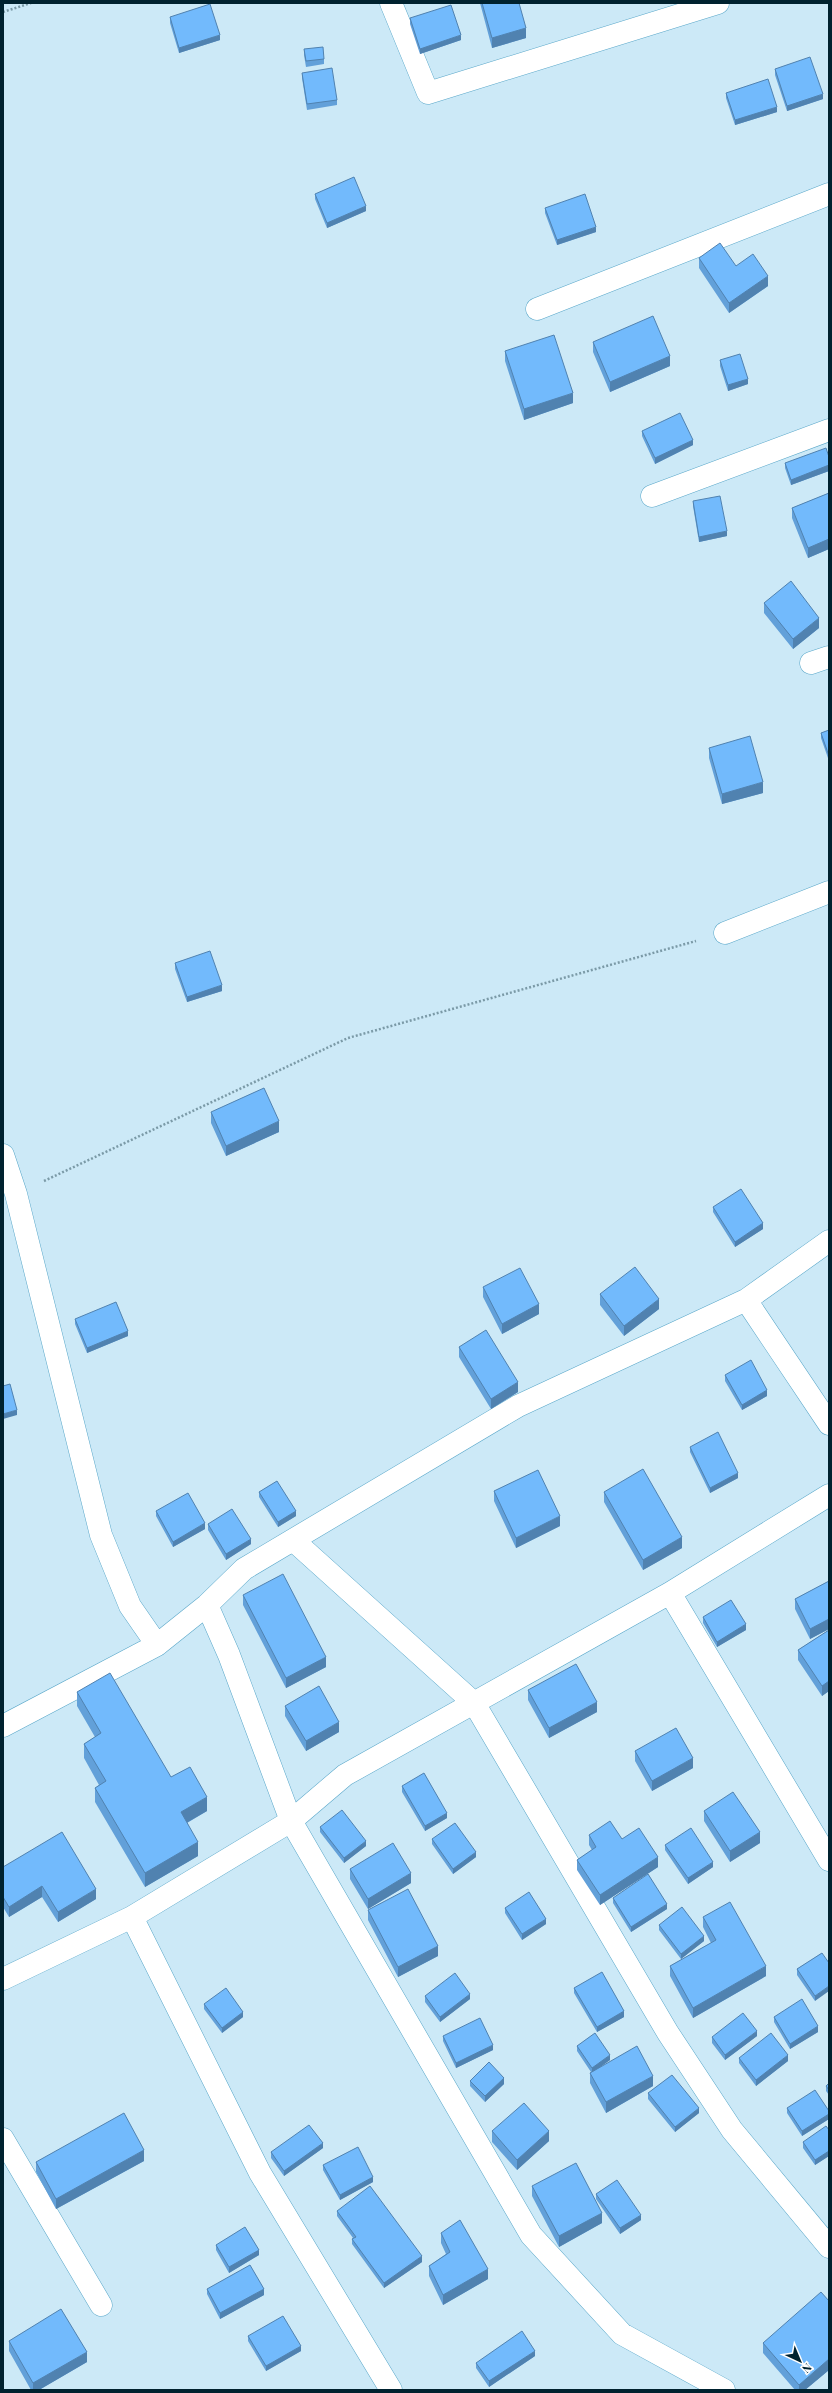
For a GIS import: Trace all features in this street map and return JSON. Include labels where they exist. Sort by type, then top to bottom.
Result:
[{"type":"street","points":[[391,3],[428,93],[718,3]]},
{"type":"street","points":[[537,309],[829,194]]},
{"type":"street","points":[[652,496],[829,430]]},
{"type":"street","points":[[725,933],[829,892]]},
{"type":"street","points":[[3,1155],[10,1198],[100,1535],[130,1606],[157,1645]]},
{"type":"street","points":[[3,1726],[157,1645],[208,1604],[244,1569],[518,1406],[746,1300],[829,1241]]},
{"type":"street","points":[[746,1300],[829,1424]]},
{"type":"street","points":[[3,1979],[132,1917],[291,1821],[345,1775],[670,1593],[829,1495]]},
{"type":"street","points":[[293,1540],[474,1703],[668,2032],[732,2130],[829,2247]]},
{"type":"street","points":[[670,1593],[829,1860]]},
{"type":"street","points":[[208,1604],[229,1654],[291,1821],[530,2235],[622,2334],[724,2390]]},
{"type":"street","points":[[132,1917],[260,2173],[391,2390]]},
{"type":"street","points":[[3,2139],[101,2305]]},
{"type":"path","points":[[3,12],[31,3]]},
{"type":"path","points":[[10,1198],[348,1038],[725,933]]},
{"type":"building","points":[[482,3],[519,3],[526,28],[492,38]]},
{"type":"building","points":[[210,4],[220,35],[179,48],[170,17]]},
{"type":"building","points":[[451,5],[461,35],[420,49],[410,18]]},
{"type":"building","points":[[323,47],[324,59],[306,61],[304,49]]},
{"type":"building","points":[[810,57],[823,94],[787,106],[775,69]]},
{"type":"building","points":[[332,68],[337,100],[307,104],[302,73]]},
{"type":"building","points":[[768,79],[777,107],[735,120],[726,93]]},
{"type":"building","points":[[354,177],[366,206],[327,223],[315,194]]},
{"type":"building","points":[[585,194],[596,227],[557,240],[545,208]]},
{"type":"building","points":[[720,243],[736,266],[753,254],[768,276],[729,303],[699,258]]},
{"type":"building","points":[[653,316],[670,356],[610,382],[593,342]]},
{"type":"building","points":[[554,335],[573,393],[524,409],[505,351]]},
{"type":"building","points":[[740,354],[748,379],[728,385],[720,360]]},
{"type":"building","points":[[680,413],[693,440],[655,458],[642,431]]},
{"type":"building","points":[[826,448],[829,457],[829,465],[791,480],[785,463]]},
{"type":"building","points":[[829,493],[829,539],[808,548],[792,508]]},
{"type":"building","points":[[720,496],[727,531],[699,537],[693,501]]},
{"type":"building","points":[[791,581],[819,618],[793,639],[764,603]]},
{"type":"building","points":[[829,730],[829,756],[821,733]]},
{"type":"building","points":[[750,736],[763,782],[722,794],[709,748]]},
{"type":"building","points":[[210,951],[222,985],[187,997],[175,963]]},
{"type":"building","points":[[264,1088],[279,1121],[226,1146],[211,1112]]},
{"type":"building","points":[[741,1189],[763,1223],[735,1242],[713,1207]]},
{"type":"building","points":[[635,1267],[659,1299],[624,1326],[600,1294]]},
{"type":"building","points":[[520,1268],[539,1304],[502,1324],[483,1287]]},
{"type":"building","points":[[116,1302],[128,1331],[87,1348],[75,1319]]},
{"type":"building","points":[[486,1330],[518,1382],[491,1399],[459,1347]]},
{"type":"building","points":[[751,1360],[767,1390],[742,1405],[725,1375]]},
{"type":"building","points":[[10,1384],[17,1410],[3,1414],[3,1386]]},
{"type":"building","points":[[718,1432],[738,1473],[710,1488],[690,1447]]},
{"type":"building","points":[[643,1469],[682,1537],[643,1560],[604,1492]]},
{"type":"building","points":[[538,1470],[560,1516],[516,1538],[494,1491]]},
{"type":"building","points":[[277,1481],[296,1511],[278,1522],[259,1492]]},
{"type":"building","points":[[188,1493],[205,1523],[173,1542],[156,1511]]},
{"type":"building","points":[[232,1509],[251,1539],[226,1554],[208,1524]]},
{"type":"building","points":[[283,1574],[326,1657],[286,1678],[243,1595]]},
{"type":"building","points":[[829,1581],[829,1619],[810,1629],[795,1599]]},
{"type":"building","points":[[731,1600],[746,1624],[717,1642],[703,1617]]},
{"type":"building","points":[[829,1630],[829,1681],[822,1686],[798,1650]]},
{"type":"building","points":[[576,1664],[597,1702],[549,1728],[528,1690]]},
{"type":"building","points":[[110,1673],[171,1777],[190,1767],[207,1797],[181,1812],[198,1842],[145,1873],[95,1788],[106,1781],[84,1744],[101,1733],[77,1692]]},
{"type":"building","points":[[319,1686],[339,1722],[306,1741],[285,1706]]},
{"type":"building","points":[[676,1728],[693,1758],[652,1781],[635,1751]]},
{"type":"building","points":[[424,1773],[447,1813],[425,1826],[402,1786]]},
{"type":"building","points":[[733,1792],[760,1832],[730,1851],[704,1811]]},
{"type":"building","points":[[342,1810],[366,1841],[344,1858],[320,1827]]},
{"type":"building","points":[[610,1821],[622,1839],[639,1828],[658,1857],[600,1895],[577,1860],[596,1847],[589,1835]]},
{"type":"building","points":[[455,1823],[476,1852],[453,1869],[432,1839]]},
{"type":"building","points":[[691,1828],[713,1862],[688,1878],[665,1845]]},
{"type":"building","points":[[62,1832],[96,1889],[58,1912],[42,1886],[9,1907],[3,1897],[3,1867]]},
{"type":"building","points":[[393,1843],[411,1873],[368,1899],[350,1869]]},
{"type":"building","points":[[648,1874],[667,1904],[631,1927],[613,1898]]},
{"type":"building","points":[[408,1889],[438,1946],[398,1967],[368,1910]]},
{"type":"building","points":[[529,1892],[546,1919],[522,1934],[505,1908]]},
{"type":"building","points":[[730,1902],[766,1966],[693,2008],[670,1966],[716,1940],[703,1917]]},
{"type":"building","points":[[682,1907],[704,1936],[681,1954],[659,1925]]},
{"type":"building","points":[[822,1953],[829,1963],[829,1986],[815,1996],[797,1969]]},
{"type":"building","points":[[602,1972],[624,2011],[597,2027],[574,1988]]},
{"type":"building","points":[[455,1973],[470,1994],[440,2017],[425,1996]]},
{"type":"building","points":[[226,1988],[243,2012],[222,2028],[204,2004]]},
{"type":"building","points":[[802,1999],[818,2026],[790,2044],[774,2017]]},
{"type":"building","points":[[743,2013],[757,2031],[725,2055],[712,2037]]},
{"type":"building","points":[[480,2018],[493,2045],[456,2063],[443,2036]]},
{"type":"building","points":[[595,2033],[610,2055],[592,2068],[577,2046]]},
{"type":"building","points":[[771,2033],[788,2055],[756,2080],[739,2058]]},
{"type":"building","points":[[637,2046],[653,2076],[606,2102],[590,2073]]},
{"type":"building","points":[[489,2062],[504,2078],[485,2096],[470,2081]]},
{"type":"building","points":[[672,2075],[699,2108],[675,2127],[648,2093]]},
{"type":"building","points":[[829,2083],[829,2090],[826,2086]]},
{"type":"building","points":[[815,2090],[829,2111],[829,2114],[802,2131],[787,2108]]},
{"type":"building","points":[[524,2103],[549,2131],[517,2160],[492,2131]]},
{"type":"building","points":[[124,2113],[144,2150],[56,2199],[36,2162]]},
{"type":"building","points":[[309,2125],[323,2143],[284,2171],[271,2152]]},
{"type":"building","points":[[826,2126],[829,2130],[829,2151],[815,2160],[803,2142]]},
{"type":"building","points":[[358,2147],[373,2177],[340,2195],[323,2165]]},
{"type":"building","points":[[576,2163],[602,2213],[559,2236],[532,2186]]},
{"type":"building","points":[[617,2180],[641,2215],[620,2228],[596,2194]]},
{"type":"building","points":[[370,2186],[422,2256],[384,2283],[352,2239],[356,2237],[337,2211]]},
{"type":"building","points":[[460,2220],[488,2269],[443,2295],[429,2266],[450,2252],[441,2233]]},
{"type":"building","points":[[245,2227],[259,2250],[229,2267],[216,2245]]},
{"type":"building","points":[[250,2265],[264,2289],[220,2313],[207,2289]]},
{"type":"building","points":[[821,2292],[829,2301],[829,2359],[799,2385],[763,2343]]},
{"type":"building","points":[[61,2309],[87,2352],[33,2383],[9,2341]]},
{"type":"building","points":[[283,2316],[301,2346],[266,2366],[248,2336]]},
{"type":"building","points":[[522,2331],[535,2351],[489,2381],[476,2363]]}]
